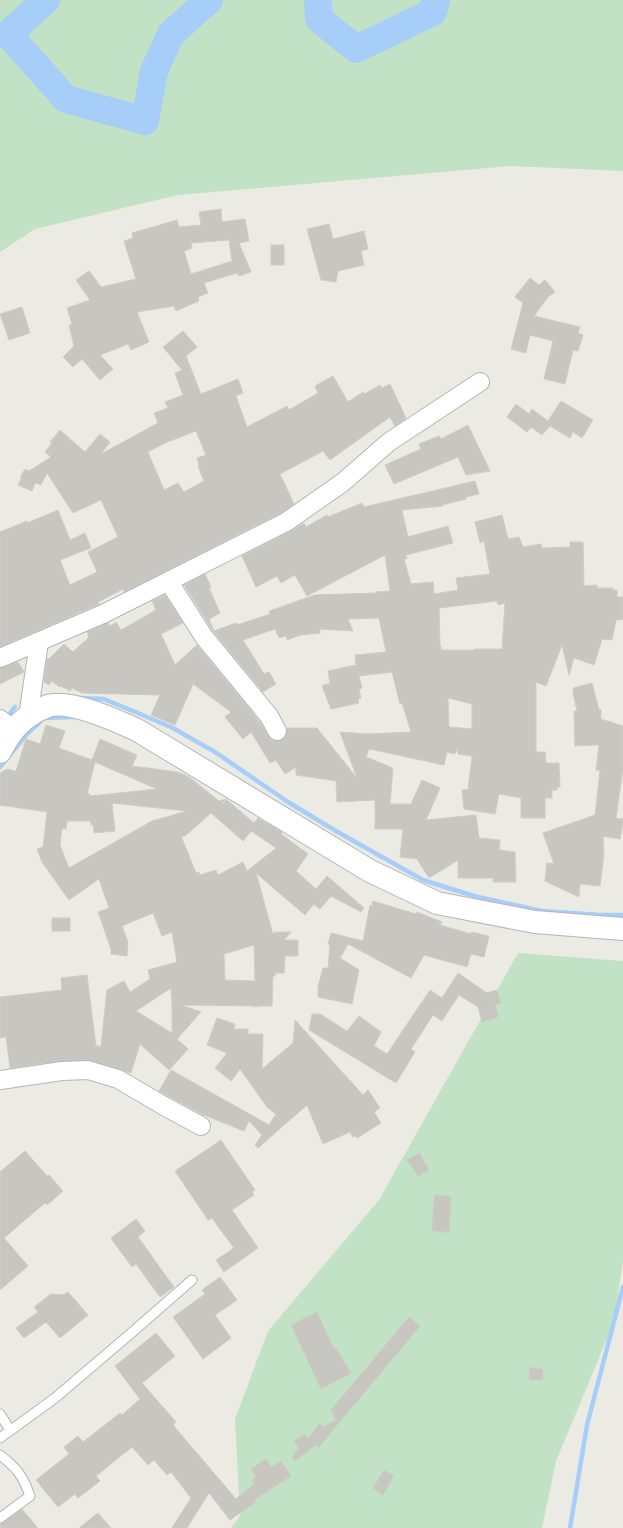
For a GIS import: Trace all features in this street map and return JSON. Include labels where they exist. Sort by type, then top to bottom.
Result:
[{"type":"street","points":[[0,658],[103,614],[286,522],[342,483],[389,442],[480,382]]},
{"type":"street","points":[[169,582],[204,637],[269,716],[277,731]]},
{"type":"street","points":[[0,752],[14,722],[39,642]]},
{"type":"street","points":[[14,722],[49,705],[77,707],[103,715],[137,730],[370,871],[437,903],[535,922],[620,929]]},
{"type":"street","points":[[0,1080],[88,1070],[118,1079],[201,1126]]},
{"type":"lane","points":[[0,1438],[55,1398],[192,1280]]},
{"type":"lane","points":[[0,1414],[10,1430]]},
{"type":"lane","points":[[0,1455],[14,1466],[25,1481],[30,1496],[0,1518]]},
{"type":"green space","points":[[0,0],[623,0],[623,171],[511,166],[178,195],[35,229],[0,252]]},
{"type":"green space","points":[[518,953],[623,961],[623,1261],[614,1322],[556,1461],[542,1528],[231,1528],[240,1516],[235,1419],[268,1331],[379,1200]]},
{"type":"building","points":[[221,209],[222,222],[245,219],[249,241],[239,243],[251,272],[239,276],[237,273],[204,283],[208,293],[198,297],[199,301],[176,311],[174,306],[137,312],[149,342],[131,350],[128,344],[100,355],[113,369],[100,380],[82,359],[73,367],[63,357],[74,346],[69,325],[72,324],[67,308],[90,300],[76,280],[89,271],[101,287],[136,279],[124,241],[133,238],[132,233],[177,220],[179,227],[201,225],[199,212]],"holes":[[[229,240],[232,261],[191,274],[184,251],[192,248],[191,243]]]},
{"type":"building","points":[[329,224],[333,239],[364,231],[368,249],[361,251],[364,265],[338,271],[336,282],[321,280],[307,229]]},
{"type":"building","points":[[271,245],[284,245],[284,265],[271,265]]},
{"type":"building","points":[[530,278],[539,285],[545,280],[555,292],[548,297],[534,316],[580,327],[578,333],[583,335],[578,351],[573,350],[565,384],[544,379],[553,341],[530,335],[526,353],[511,349],[523,303],[515,297]]},
{"type":"building","points":[[22,307],[30,333],[9,340],[0,314]]},
{"type":"building","points":[[183,331],[197,347],[186,356],[201,394],[238,379],[243,393],[236,396],[247,427],[287,406],[289,410],[318,393],[315,386],[333,376],[348,402],[363,392],[364,394],[380,385],[382,388],[390,384],[406,418],[395,426],[390,417],[330,460],[323,451],[280,474],[294,504],[281,513],[124,592],[123,589],[98,602],[99,604],[0,647],[0,532],[58,510],[70,540],[85,533],[91,548],[60,560],[70,585],[97,572],[88,552],[118,537],[101,500],[73,513],[47,473],[41,485],[35,483],[32,491],[18,485],[22,477],[20,477],[25,469],[29,471],[51,457],[45,452],[52,443],[50,442],[60,430],[85,452],[100,434],[110,442],[101,454],[158,423],[154,413],[168,408],[165,402],[183,395],[175,373],[182,370],[163,347]],"holes":[[[196,431],[206,455],[197,458],[198,466],[204,481],[184,492],[178,483],[164,490],[148,452],[165,443]]]},
{"type":"building","points":[[561,401],[593,420],[582,438],[573,432],[570,438],[550,426],[542,435],[531,427],[527,432],[507,417],[516,404],[529,414],[532,409],[548,421]]},
{"type":"building","points":[[468,425],[490,471],[466,475],[458,457],[394,484],[385,465],[421,449],[419,444],[439,436],[441,439]]},
{"type":"building","points":[[475,481],[479,494],[442,505],[443,506],[402,510],[408,537],[448,526],[453,543],[406,555],[407,559],[404,559],[411,584],[433,582],[434,594],[458,590],[456,578],[490,574],[484,541],[480,543],[475,522],[502,515],[508,539],[519,537],[523,547],[541,544],[542,548],[570,547],[570,542],[583,542],[584,586],[597,585],[597,588],[613,588],[613,590],[617,590],[617,597],[623,597],[623,619],[616,620],[612,640],[602,639],[594,665],[574,658],[569,675],[562,645],[546,686],[536,682],[536,752],[545,752],[546,763],[559,763],[560,787],[557,787],[557,790],[552,790],[552,798],[545,798],[545,818],[521,818],[521,798],[499,794],[495,814],[464,809],[462,790],[468,789],[472,756],[458,754],[457,749],[455,754],[447,752],[444,765],[369,749],[366,757],[393,768],[390,804],[411,804],[422,780],[440,788],[426,820],[476,815],[479,838],[500,840],[499,850],[515,852],[516,882],[493,882],[493,878],[458,878],[458,860],[429,878],[417,859],[400,857],[403,829],[375,829],[375,800],[337,802],[336,781],[296,775],[296,767],[285,774],[276,760],[270,763],[251,732],[243,739],[225,717],[231,712],[193,684],[175,725],[151,715],[160,695],[82,693],[72,688],[70,691],[51,681],[49,685],[44,682],[47,658],[49,659],[64,644],[73,652],[89,637],[87,632],[108,623],[110,626],[116,622],[121,630],[156,610],[152,601],[165,595],[183,623],[161,634],[175,665],[197,645],[260,722],[271,740],[282,740],[286,736],[287,728],[317,728],[357,778],[340,732],[368,734],[411,732],[402,703],[400,704],[392,672],[359,676],[362,688],[359,689],[361,698],[358,699],[359,703],[331,709],[322,686],[330,683],[328,671],[356,665],[355,655],[386,652],[379,618],[348,619],[353,631],[320,629],[320,633],[300,635],[287,640],[286,636],[279,638],[275,629],[243,640],[264,674],[269,672],[276,684],[263,692],[213,631],[184,585],[205,574],[211,587],[209,588],[220,613],[209,619],[214,631],[236,623],[237,625],[270,614],[269,611],[315,595],[376,593],[390,591],[385,555],[307,596],[295,575],[281,583],[277,576],[256,587],[242,556],[304,523],[306,527],[327,515],[328,517],[362,503],[364,507]],"holes":[[[497,601],[498,605],[505,603],[502,649],[441,650],[439,608]],[[448,698],[472,704],[472,729],[449,727]]]},
{"type":"building","points":[[18,662],[24,672],[0,684],[0,668]]},
{"type":"building","points":[[592,683],[599,710],[601,710],[601,719],[623,726],[623,769],[616,818],[623,819],[623,823],[620,839],[603,836],[604,853],[600,886],[580,884],[579,897],[545,881],[547,863],[554,864],[543,833],[595,815],[600,770],[596,770],[599,745],[575,746],[574,711],[577,711],[573,693],[573,688]]},
{"type":"building","points":[[46,725],[65,731],[59,748],[92,760],[100,739],[137,755],[132,766],[178,772],[189,777],[219,801],[227,799],[222,803],[223,804],[227,800],[254,823],[258,818],[282,832],[281,834],[308,854],[296,871],[316,889],[327,876],[364,908],[361,912],[331,896],[320,909],[314,904],[305,915],[256,873],[273,934],[275,932],[291,932],[284,940],[298,940],[298,956],[285,956],[284,973],[275,973],[275,976],[273,976],[272,1006],[181,1005],[201,1012],[177,1039],[188,1049],[169,1070],[140,1044],[131,1073],[88,1060],[61,1061],[10,1068],[6,1037],[0,1038],[0,997],[62,990],[61,978],[87,975],[96,1046],[101,1046],[107,990],[124,981],[130,992],[150,979],[148,970],[177,962],[172,932],[162,936],[153,913],[122,926],[128,942],[127,956],[111,954],[111,949],[98,912],[109,908],[99,879],[69,900],[42,862],[37,849],[43,847],[47,812],[0,805],[0,773],[7,769],[16,771],[26,739],[40,744]],"holes":[[[95,762],[157,789],[90,796],[90,794],[87,794]],[[112,803],[187,811],[152,821],[69,868],[60,845],[62,828],[66,829],[67,821],[91,821],[91,825],[93,824],[94,833],[115,831]],[[211,813],[243,841],[251,831],[276,848],[247,871],[243,862],[218,875],[216,870],[200,875],[199,872],[196,873],[181,836],[185,836]],[[254,945],[255,981],[225,980],[224,954]],[[171,988],[172,1004],[172,1033],[136,1011]]]},
{"type":"building","points":[[373,901],[416,914],[417,912],[442,922],[440,925],[471,934],[471,932],[489,936],[484,957],[471,954],[467,967],[424,955],[411,978],[348,944],[340,958],[359,970],[352,1004],[318,997],[318,987],[323,968],[328,968],[330,945],[328,944],[331,933],[363,941],[370,905],[372,906]]},
{"type":"building","points":[[52,918],[70,918],[70,931],[52,931]]},
{"type":"building","points":[[458,973],[487,993],[497,990],[501,1003],[495,1005],[498,1017],[482,1022],[478,1007],[459,995],[442,1021],[433,1015],[411,1049],[415,1052],[396,1083],[309,1030],[312,1014],[320,1014],[347,1031],[359,1016],[381,1032],[374,1046],[387,1054],[430,990],[442,998]]},
{"type":"building","points":[[217,1018],[235,1024],[234,1029],[248,1029],[248,1034],[263,1034],[262,1069],[293,1043],[295,1020],[363,1095],[368,1090],[380,1108],[374,1112],[381,1123],[357,1138],[356,1136],[353,1137],[350,1132],[323,1144],[307,1105],[258,1148],[255,1145],[262,1135],[249,1121],[244,1131],[204,1115],[205,1116],[159,1091],[171,1070],[269,1125],[276,1114],[267,1107],[240,1069],[231,1081],[215,1068],[227,1053],[207,1045]]},
{"type":"building","points":[[221,1140],[255,1190],[252,1192],[254,1195],[232,1210],[258,1248],[224,1272],[216,1260],[234,1248],[212,1218],[208,1220],[175,1171]]},
{"type":"building","points":[[25,1151],[47,1176],[49,1175],[63,1191],[47,1205],[45,1203],[4,1238],[28,1266],[0,1290],[0,1172]]},
{"type":"building","points":[[419,1153],[429,1170],[418,1176],[407,1160]]},
{"type":"building","points":[[434,1195],[451,1196],[449,1232],[432,1231]]},
{"type":"building","points":[[136,1219],[145,1231],[138,1237],[174,1287],[160,1297],[136,1264],[132,1267],[111,1238]]},
{"type":"building","points":[[220,1277],[237,1300],[215,1315],[231,1338],[203,1359],[173,1317],[205,1294],[202,1290]]},
{"type":"building","points":[[68,1292],[88,1315],[60,1338],[46,1322],[24,1338],[16,1328],[38,1312],[34,1307],[51,1294],[63,1295]]},
{"type":"building","points":[[317,1312],[334,1349],[336,1348],[351,1373],[321,1389],[291,1325]]},
{"type":"building","points":[[409,1317],[420,1326],[318,1448],[316,1445],[295,1461],[292,1457],[299,1448],[294,1441],[305,1434],[308,1438],[320,1423],[323,1427],[336,1420],[331,1410]]},
{"type":"building","points":[[156,1333],[175,1356],[142,1383],[176,1422],[173,1425],[236,1499],[254,1484],[252,1480],[256,1477],[251,1469],[266,1459],[271,1467],[281,1461],[291,1476],[254,1500],[256,1502],[230,1520],[209,1493],[187,1528],[172,1528],[191,1498],[171,1472],[167,1475],[154,1460],[148,1465],[132,1447],[96,1476],[100,1481],[78,1498],[75,1494],[58,1507],[36,1480],[69,1454],[64,1447],[78,1436],[83,1442],[120,1413],[122,1415],[140,1399],[115,1366]]},
{"type":"building","points":[[529,1368],[543,1369],[543,1380],[529,1380]]},
{"type":"building","points":[[384,1470],[394,1476],[383,1495],[373,1488]]},
{"type":"building","points":[[22,1509],[38,1528],[0,1528],[0,1524]]},
{"type":"building","points":[[98,1513],[111,1528],[79,1528]]},
{"type":"waterway","points":[[46,0],[8,34],[66,99],[145,121],[154,71],[171,34],[209,0]]},
{"type":"waterway","points":[[318,0],[319,19],[356,49],[433,12],[436,0]]},
{"type":"waterway","points":[[80,698],[104,699],[171,727],[215,752],[288,802],[423,880],[474,896],[542,911],[623,915]]},
{"type":"waterway","points":[[8,719],[8,716],[15,707]]},
{"type":"waterway","points":[[0,767],[27,734],[44,718],[75,717]]},
{"type":"waterway","points":[[570,1528],[587,1425],[623,1287]]}]
